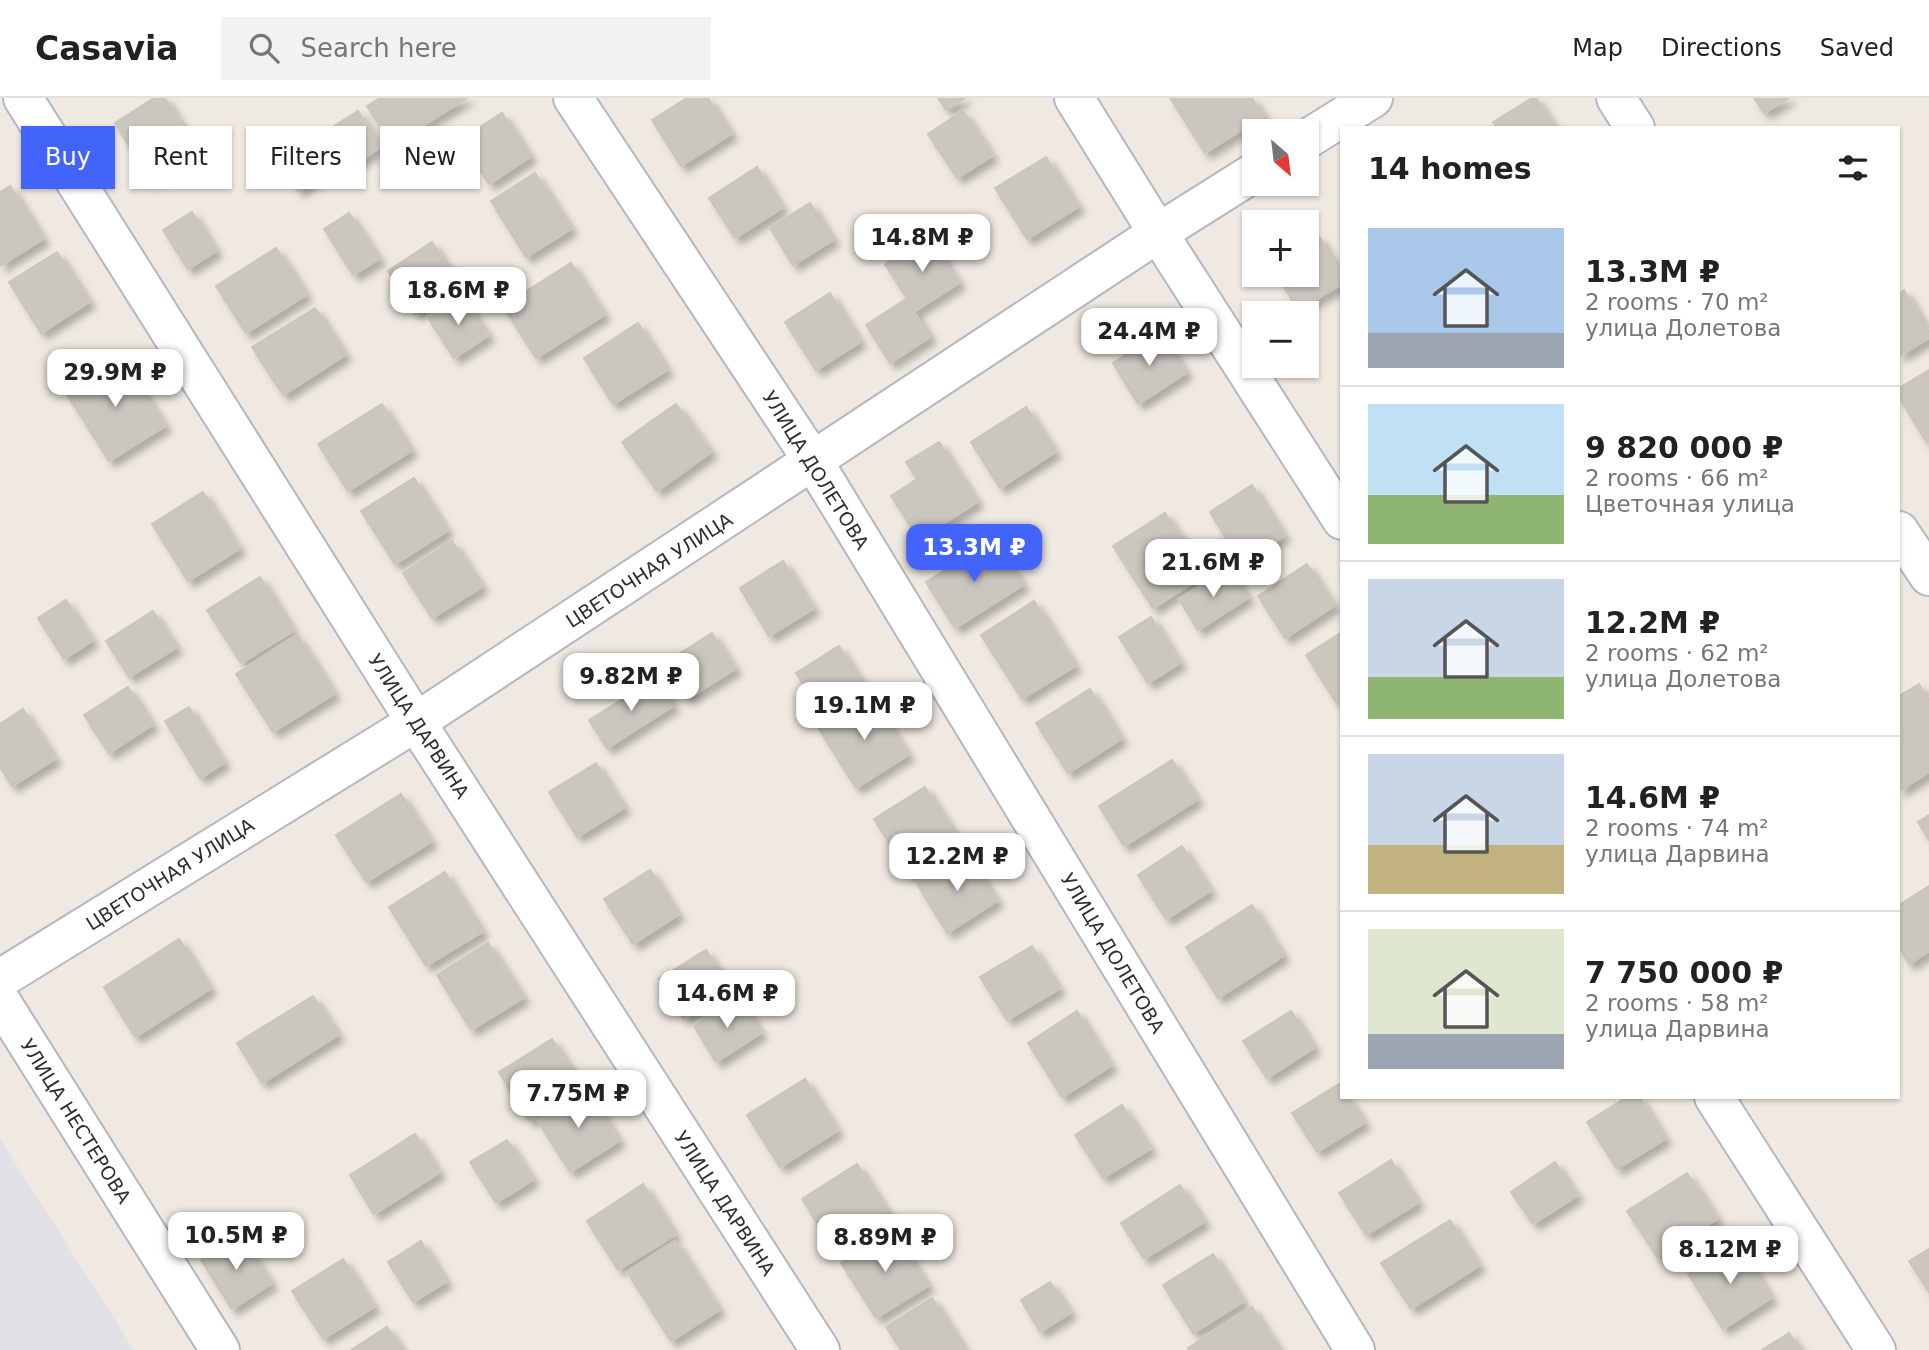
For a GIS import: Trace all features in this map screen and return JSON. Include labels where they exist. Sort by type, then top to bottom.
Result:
[{"type":"street","name":"УЛИЦА ДАРВИНА","points":[[23,98],[416,722],[820,1350]]},
{"type":"street","name":"УЛИЦА ДОЛЕТОВА","points":[[573,98],[813,461],[1355,1350]]},
{"type":"street","points":[[1074,98],[1340,517]]},
{"type":"street","points":[[1320,131],[1373,98]]},
{"type":"street","points":[[1616,98],[1634,126]]},
{"type":"street","name":"ЦВЕТОЧНАЯ УЛИЦА","points":[[0,979],[416,722],[1242,180]]},
{"type":"street","points":[[1900,532],[1929,576]]},
{"type":"street","name":"УЛИЦА НЕСТЕРОВА","points":[[0,1000],[220,1350]]},
{"type":"street","points":[[1715,1099],[1876,1350]]},
{"type":"shaded area","points":[[0,1139],[134,1350],[0,1350]]},
{"type":"building","points":[[154,98],[165,98],[183,126],[129,126],[129,146],[115,123]]},
{"type":"building","points":[[380,98],[467,98],[422,126],[380,126],[367,106]]},
{"type":"building","points":[[687,98],[708,98],[731,134],[681,166],[652,120]]},
{"type":"building","points":[[938,98],[965,98],[946,110]]},
{"type":"building","points":[[1170,98],[1252,98],[1264,116],[1259,119],[1242,119],[1242,130],[1205,153]]},
{"type":"building","points":[[1536,98],[1554,126],[1496,126],[1493,122]]},
{"type":"building","points":[[1754,98],[1789,98],[1764,113]]},
{"type":"building","points":[[358,111],[380,148],[366,157],[366,126],[334,126]]},
{"type":"building","points":[[963,111],[992,156],[957,178],[928,134]]},
{"type":"building","points":[[502,113],[530,157],[489,184],[480,170],[480,127]]},
{"type":"building","points":[[1046,157],[1078,207],[1027,239],[995,188]]},
{"type":"building","points":[[757,167],[782,208],[735,238],[709,198]]},
{"type":"building","points":[[535,173],[571,229],[526,257],[491,201]]},
{"type":"building","points":[[10,186],[43,239],[0,266],[0,192]]},
{"type":"building","points":[[810,203],[833,240],[793,265],[770,228]]},
{"type":"building","points":[[192,212],[216,251],[188,269],[163,230]]},
{"type":"building","points":[[349,213],[379,259],[353,275],[324,229]]},
{"type":"building","points":[[1319,236],[1340,273],[1340,285],[1313,301],[1293,301],[1284,287],[1319,287]]},
{"type":"building","points":[[929,237],[959,283],[915,311],[885,264]]},
{"type":"building","points":[[432,242],[459,285],[415,314],[388,271]]},
{"type":"building","points":[[276,248],[306,295],[246,333],[216,286]]},
{"type":"building","points":[[57,252],[89,302],[41,333],[9,282]]},
{"type":"building","points":[[571,263],[604,315],[536,358],[503,306]]},
{"type":"building","points":[[1904,290],[1929,332],[1929,338],[1900,355],[1900,293]]},
{"type":"building","points":[[830,293],[860,342],[816,370],[785,322]]},
{"type":"building","points":[[462,296],[488,336],[454,358],[428,318]]},
{"type":"building","points":[[906,299],[930,337],[890,363],[866,325]]},
{"type":"building","points":[[315,308],[345,355],[283,395],[252,347]]},
{"type":"building","points":[[638,323],[667,370],[613,404],[584,358]]},
{"type":"building","points":[[1161,332],[1186,373],[1138,404],[1113,363]]},
{"type":"building","points":[[121,357],[165,426],[109,461],[65,391]]},
{"type":"building","points":[[1929,370],[1929,442],[1927,443],[1900,399],[1900,387]]},
{"type":"building","points":[[382,404],[411,451],[348,491],[318,444]]},
{"type":"building","points":[[676,404],[711,452],[657,491],[622,442]]},
{"type":"building","points":[[1026,407],[1055,452],[1000,488],[971,442]]},
{"type":"building","points":[[939,442],[977,502],[919,539],[891,496],[917,479],[906,462]]},
{"type":"building","points":[[414,478],[447,531],[395,564],[361,511]]},
{"type":"building","points":[[1252,485],[1284,536],[1241,563],[1210,512]]},
{"type":"building","points":[[203,492],[239,549],[188,581],[152,524]]},
{"type":"building","points":[[1165,513],[1205,575],[1153,608],[1113,546]]},
{"type":"building","points":[[994,539],[1023,585],[955,628],[926,582]]},
{"type":"building","points":[[452,541],[482,587],[432,618],[403,573]]},
{"type":"building","points":[[783,561],[813,609],[769,636],[740,588]]},
{"type":"building","points":[[1307,564],[1334,606],[1285,638],[1258,596]]},
{"type":"building","points":[[1229,568],[1248,598],[1198,630],[1179,599]]},
{"type":"building","points":[[260,577],[293,631],[241,663],[207,610]]},
{"type":"building","points":[[66,600],[92,641],[64,659],[38,618]]},
{"type":"building","points":[[1034,601],[1075,666],[1022,699],[981,635]]},
{"type":"building","points":[[153,611],[176,648],[129,677],[106,641]]},
{"type":"building","points":[[1151,617],[1180,663],[1148,683],[1119,637]]},
{"type":"building","points":[[712,633],[735,669],[687,699],[665,663]]},
{"type":"building","points":[[1340,633],[1340,702],[1337,704],[1306,655]]},
{"type":"building","points":[[297,635],[334,694],[273,732],[236,674]]},
{"type":"building","points":[[839,646],[867,691],[825,718],[796,673]]},
{"type":"building","points":[[655,679],[673,706],[607,748],[589,720]]},
{"type":"building","points":[[1919,684],[1929,700],[1929,772],[1900,790],[1900,695]]},
{"type":"building","points":[[128,687],[152,725],[109,753],[84,715]]},
{"type":"building","points":[[1090,689],[1121,739],[1068,773],[1036,723]]},
{"type":"building","points":[[871,696],[908,755],[856,788],[819,729]]},
{"type":"building","points":[[189,707],[224,763],[200,778],[165,721]]},
{"type":"building","points":[[23,709],[55,759],[12,786],[0,767],[0,724]]},
{"type":"building","points":[[1172,760],[1197,800],[1124,846],[1099,806]]},
{"type":"building","points":[[596,763],[624,808],[577,837],[549,792]]},
{"type":"building","points":[[925,787],[961,844],[910,876],[874,819]]},
{"type":"building","points":[[401,794],[431,842],[366,882],[336,835]]},
{"type":"building","points":[[1929,815],[1929,840],[1918,822]]},
{"type":"building","points":[[1182,846],[1210,891],[1166,919],[1138,875]]},
{"type":"building","points":[[966,853],[997,901],[947,933],[917,884]]},
{"type":"building","points":[[650,870],[678,915],[633,944],[604,899]]},
{"type":"building","points":[[445,872],[482,932],[426,966],[389,907]]},
{"type":"building","points":[[1929,886],[1929,951],[1909,964],[1900,949],[1900,904]]},
{"type":"building","points":[[1252,905],[1283,956],[1218,998],[1186,947]]},
{"type":"building","points":[[179,939],[210,989],[135,1037],[104,987]]},
{"type":"building","points":[[488,943],[523,998],[471,1030],[437,975]]},
{"type":"building","points":[[1032,946],[1059,989],[1007,1020],[980,977]]},
{"type":"building","points":[[706,950],[730,990],[684,1019],[659,979]]},
{"type":"building","points":[[313,996],[338,1035],[262,1083],[237,1043]]},
{"type":"building","points":[[738,997],[761,1033],[716,1062],[694,1026]]},
{"type":"building","points":[[1077,1011],[1111,1066],[1062,1097],[1028,1043]]},
{"type":"building","points":[[1291,1011],[1314,1048],[1267,1078],[1243,1041]]},
{"type":"building","points":[[552,1039],[582,1086],[529,1121],[499,1072]]},
{"type":"building","points":[[805,1079],[837,1131],[780,1167],[747,1115]]},
{"type":"building","points":[[1339,1084],[1340,1099],[1349,1099],[1364,1123],[1317,1152],[1292,1113]]},
{"type":"building","points":[[586,1089],[619,1141],[570,1172],[537,1120]]},
{"type":"building","points":[[1624,1099],[1640,1099],[1665,1139],[1617,1169],[1587,1122]]},
{"type":"building","points":[[1122,1105],[1150,1149],[1103,1178],[1075,1135]]},
{"type":"building","points":[[415,1134],[439,1173],[374,1214],[350,1175]]},
{"type":"building","points":[[507,1140],[533,1180],[496,1203],[470,1162]]},
{"type":"building","points":[[1391,1160],[1418,1203],[1366,1235],[1339,1193]]},
{"type":"building","points":[[1555,1162],[1577,1196],[1533,1224],[1511,1192]]},
{"type":"building","points":[[857,1164],[887,1211],[831,1245],[802,1199]]},
{"type":"building","points":[[1687,1173],[1717,1219],[1657,1257],[1627,1211]]},
{"type":"building","points":[[643,1184],[675,1235],[618,1270],[587,1221]]},
{"type":"building","points":[[1180,1185],[1204,1222],[1144,1259],[1121,1223]]},
{"type":"building","points":[[1450,1220],[1479,1266],[1411,1309],[1381,1263]]},
{"type":"building","points":[[893,1231],[928,1286],[876,1318],[841,1263]]},
{"type":"building","points":[[240,1235],[271,1284],[232,1309],[201,1260]]},
{"type":"building","points":[[421,1241],[446,1282],[413,1302],[388,1262]]},
{"type":"building","points":[[675,1241],[719,1310],[671,1341],[627,1272]]},
{"type":"building","points":[[1737,1243],[1771,1298],[1723,1329],[1688,1274]]},
{"type":"building","points":[[1929,1249],[1929,1292],[1909,1261]]},
{"type":"building","points":[[1213,1254],[1243,1302],[1193,1333],[1163,1285]]},
{"type":"building","points":[[343,1259],[374,1307],[323,1339],[292,1291]]},
{"type":"building","points":[[1050,1282],[1070,1313],[1040,1332],[1021,1300]]},
{"type":"building","points":[[932,1298],[965,1350],[901,1350],[886,1327]]},
{"type":"building","points":[[1252,1307],[1279,1350],[1189,1350],[1188,1348]]},
{"type":"building","points":[[387,1327],[402,1350],[351,1350]]},
{"type":"building","points":[[1789,1333],[1800,1350],[1762,1350]]}]
